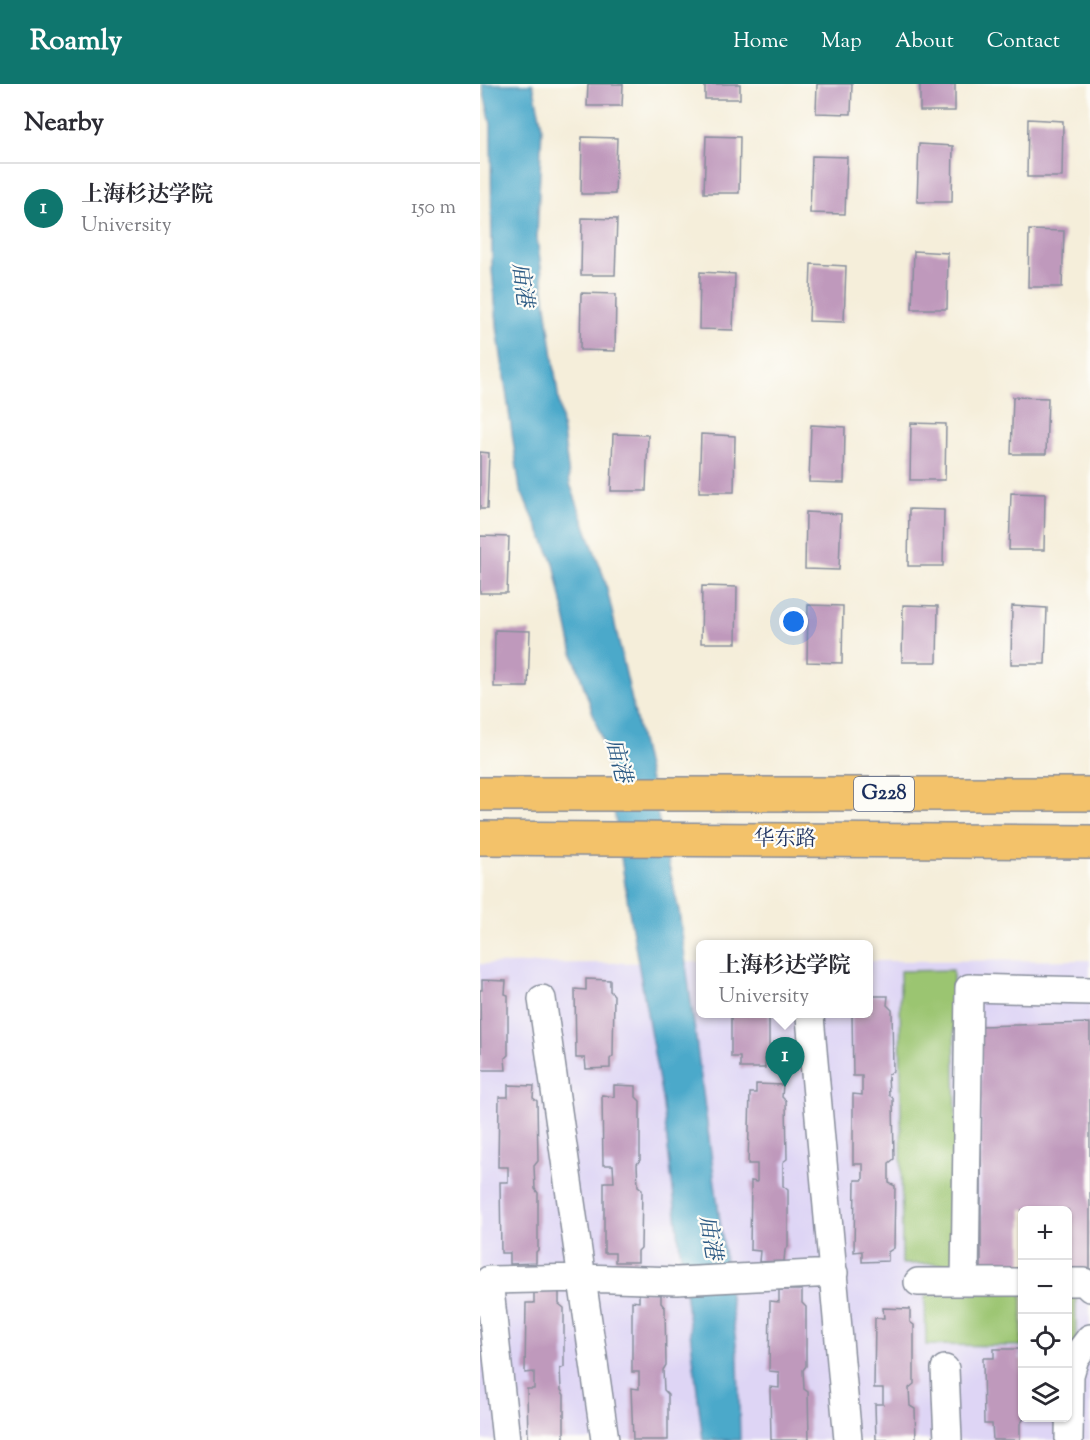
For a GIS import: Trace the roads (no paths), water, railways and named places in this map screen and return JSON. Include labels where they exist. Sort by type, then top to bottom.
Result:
[{"type":"highway","name":"G228","points":[[480,794],[1090,794]]},
{"type":"highway","name":"华东路","points":[[480,838],[1090,842]]},
{"type":"lane","points":[[964,1282],[969,988],[1090,991]]},
{"type":"lane","points":[[542,999],[605,1440]]},
{"type":"lane","points":[[810,1018],[848,1440]]},
{"type":"lane","points":[[506,1440],[484,1280],[582,1278],[677,1281],[834,1273]]},
{"type":"lane","points":[[918,1282],[1018,1282]]},
{"type":"lane","points":[[1072,1282],[1084,1282],[1090,1288]]},
{"type":"lane","points":[[1069,1440],[1070,1375],[1075,1358],[1090,1338]]},
{"type":"lane","points":[[945,1369],[948,1440]]},
{"type":"water","name":"庙港","points":[[482,84],[533,84],[542,126],[537,238],[570,484],[605,580],[679,911],[738,1358],[740,1440],[703,1440],[662,1098],[629,911],[605,749],[573,654],[554,563],[520,489],[498,334],[492,270],[491,124]]},
{"type":"place","name":"上海杉达学院","points":[[785,1087]]}]
